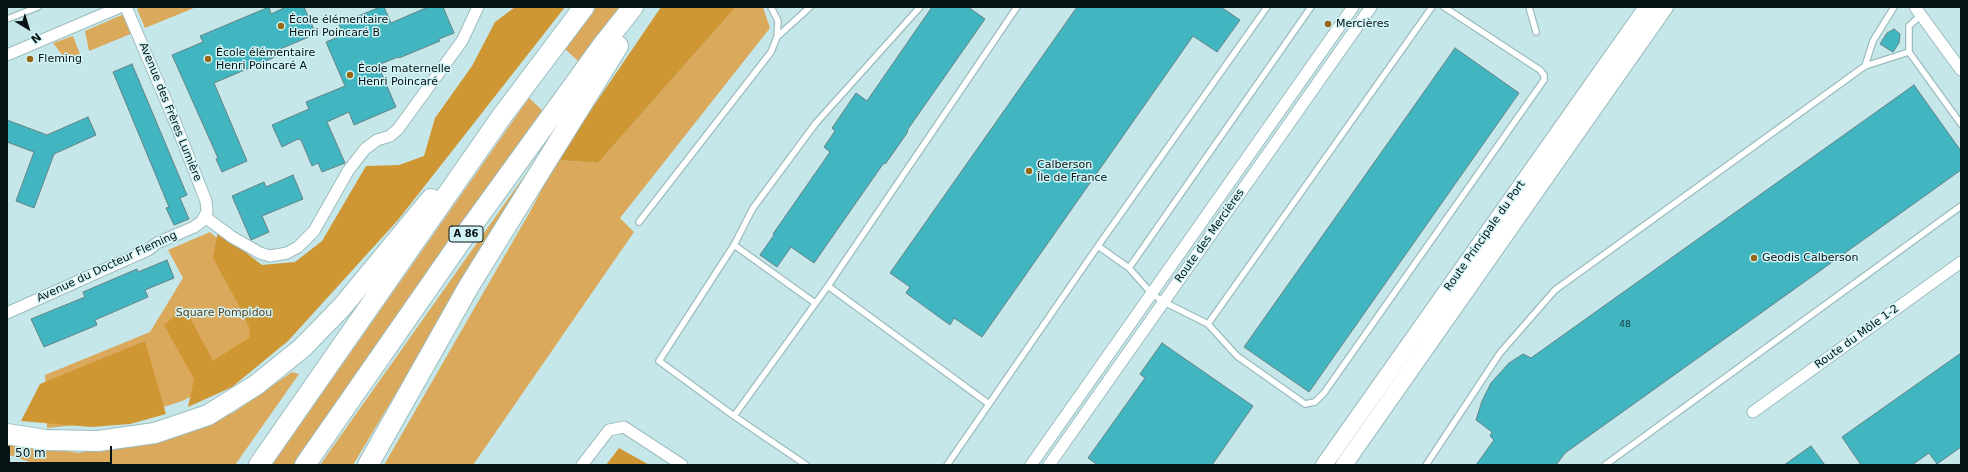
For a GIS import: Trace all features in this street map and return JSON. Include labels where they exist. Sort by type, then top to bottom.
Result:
[{"type":"highway","points":[[259,465],[502,116],[584,7]]},
{"type":"highway","name":"A 86","points":[[305,465],[463,238],[602,46],[633,7]]},
{"type":"highway","points":[[368,465],[468,286],[638,15],[641,7]]},
{"type":"highway","points":[[7,434],[45,440],[98,441],[155,433],[208,415],[256,385],[302,348],[342,306],[433,196],[455,185]]},
{"type":"main road","name":"Route Principale du Port","points":[[1324,465],[1647,7]]},
{"type":"main road","name":"Route Principale du Port","points":[[1344,465],[1665,7]]},
{"type":"street","points":[[7,54],[120,7]]},
{"type":"street","name":"Avenue des Frères Lumière","points":[[126,7],[175,122],[206,201],[207,212],[205,217]]},
{"type":"street","points":[[205,217],[232,237],[260,253],[270,256],[287,253],[298,247],[318,225],[348,171],[361,154],[377,140],[390,136],[398,129],[462,41],[478,7]]},
{"type":"street","name":"Route des Mercières","points":[[1031,465],[1353,7]]},
{"type":"street","name":"Route des Mercières","points":[[1049,465],[1371,7]]},
{"type":"street","points":[[1918,11],[1961,70]]},
{"type":"street","name":"Avenue du Docteur Fleming","points":[[7,313],[148,250],[157,243],[194,227],[205,217]]},
{"type":"street","name":"Route du Môle 1-2","points":[[1753,412],[1961,262]]},
{"type":"street","points":[[582,465],[609,430],[624,427],[682,465]]},
{"type":"lane","points":[[7,20],[38,7]]},
{"type":"lane","points":[[639,222],[771,52],[777,37],[778,21],[771,7]]},
{"type":"lane","points":[[777,37],[810,7]]},
{"type":"lane","points":[[806,465],[734,416],[659,360],[734,245],[753,208],[816,123],[920,7]]},
{"type":"lane","points":[[947,465],[1098,246],[1267,7]]},
{"type":"lane","points":[[1129,268],[1311,7]]},
{"type":"lane","points":[[1208,324],[1432,7]]},
{"type":"lane","points":[[1098,246],[1129,268],[1152,294],[1164,302],[1208,324],[1237,356],[1305,404],[1315,402],[1324,393],[1544,80],[1544,75],[1540,70],[1444,7]]},
{"type":"lane","points":[[1529,7],[1536,32]]},
{"type":"lane","points":[[734,416],[828,286],[1014,8]]},
{"type":"lane","points":[[1865,66],[1874,41],[1892,9]]},
{"type":"lane","points":[[1918,11],[1909,26],[1909,52],[1961,124]]},
{"type":"lane","points":[[1426,465],[1500,353],[1555,290],[1865,66],[1909,52]]},
{"type":"lane","points":[[1605,465],[1961,206]]},
{"type":"lane","points":[[734,245],[815,303]]},
{"type":"lane","points":[[828,286],[988,404]]},
{"type":"green space","points":[[141,7],[194,8],[145,28],[137,9]]},
{"type":"green space","points":[[596,7],[621,7],[578,61],[565,49]]},
{"type":"green space","points":[[736,7],[763,7],[770,28],[620,218],[634,232],[473,465],[384,465],[531,210],[557,160],[598,163]]},
{"type":"green space","points":[[124,14],[133,33],[89,51],[85,31]]},
{"type":"green space","points":[[73,36],[80,54],[66,60],[53,43]]},
{"type":"green space","points":[[529,98],[544,112],[294,465],[272,465]]},
{"type":"green space","points":[[537,158],[353,465],[320,465]]},
{"type":"green space","name":"Square Pompidou","points":[[210,232],[258,273],[323,298],[220,383],[182,401],[124,420],[47,428],[45,375],[150,332],[183,278],[168,250]]},
{"type":"green space","points":[[292,372],[299,374],[235,465],[38,465],[7,454],[7,440],[78,453],[162,439],[233,413]]},
{"type":"shaded area","points":[[515,7],[565,7],[398,220],[288,341],[232,387],[188,407],[194,379],[164,325],[185,308],[213,361],[250,337],[249,327],[213,258],[218,231],[262,265],[295,262],[322,241],[366,166],[399,165],[424,156],[435,118],[472,66],[495,22]]},
{"type":"shaded area","points":[[661,7],[736,7],[598,163],[557,160]]},
{"type":"shaded area","points":[[145,341],[166,414],[130,424],[91,427],[21,421],[40,384]]},
{"type":"shaded area","points":[[619,448],[644,462],[649,465],[606,465]]},
{"type":"building","points":[[269,7],[271,14],[286,7],[304,7],[316,34],[273,52],[275,57],[214,83],[247,161],[222,172],[216,159],[218,158],[172,55],[203,42],[200,36]]},
{"type":"building","points":[[380,7],[384,7],[391,23],[428,7],[443,7],[454,33],[439,39],[440,41],[378,65],[396,107],[354,125],[349,112],[327,122],[345,163],[322,172],[318,163],[312,166],[301,140],[298,139],[282,147],[272,125],[309,109],[306,102],[345,86],[326,42],[343,35],[339,24]]},
{"type":"building","points":[[932,7],[968,7],[985,19],[886,163],[883,164],[814,263],[791,247],[777,267],[760,255],[830,152],[824,147],[835,131],[832,128],[856,93],[867,101]]},
{"type":"building","name":"Calberson Île de France","points":[[1077,7],[1221,7],[1240,20],[1217,52],[1193,36],[982,337],[954,318],[950,325],[906,293],[910,287],[890,273]]},
{"type":"building","points":[[1894,29],[1900,34],[1899,43],[1893,52],[1880,44],[1887,33]]},
{"type":"building","points":[[1455,48],[1519,93],[1309,392],[1244,347]]},
{"type":"building","points":[[132,64],[187,195],[180,198],[189,219],[174,225],[166,208],[169,207],[113,72]]},
{"type":"building","name":"Geodis Calberson","points":[[1914,85],[1961,151],[1961,170],[1565,453],[1556,465],[1476,465],[1494,440],[1490,436],[1492,432],[1476,420],[1482,401],[1491,383],[1509,363],[1523,354],[1531,358]]},
{"type":"building","points":[[88,117],[96,135],[54,154],[34,208],[16,201],[34,152],[7,142],[7,120],[47,135]]},
{"type":"building","points":[[293,175],[303,199],[262,216],[269,232],[251,240],[232,196],[264,182],[266,187]]},
{"type":"building","points":[[167,260],[174,278],[145,290],[148,297],[95,320],[97,325],[44,347],[31,319],[85,297],[83,292],[137,269],[138,272]]},
{"type":"building","points":[[1162,343],[1253,406],[1212,465],[1098,465],[1088,458],[1145,378],[1140,374]]},
{"type":"building","points":[[1961,353],[1961,447],[1937,464],[1929,453],[1912,465],[1861,465],[1842,437]]},
{"type":"building","points":[[1811,446],[1825,465],[1784,465]]},
{"type":"place","name":"Mercières","points":[[1328,24]]},
{"type":"place","name":"École élémentaire Henri Poincaré B","points":[[281,26]]},
{"type":"place","name":"Fleming","points":[[30,59]]},
{"type":"place","name":"École élémentaire Henri Poincaré A","points":[[208,59]]},
{"type":"place","name":"École maternelle Henri Poincaré","points":[[350,75]]},
{"type":"place","name":"Calberson Île de France","points":[[1029,171]]},
{"type":"place","name":"Geodis Calberson","points":[[1754,258]]}]
